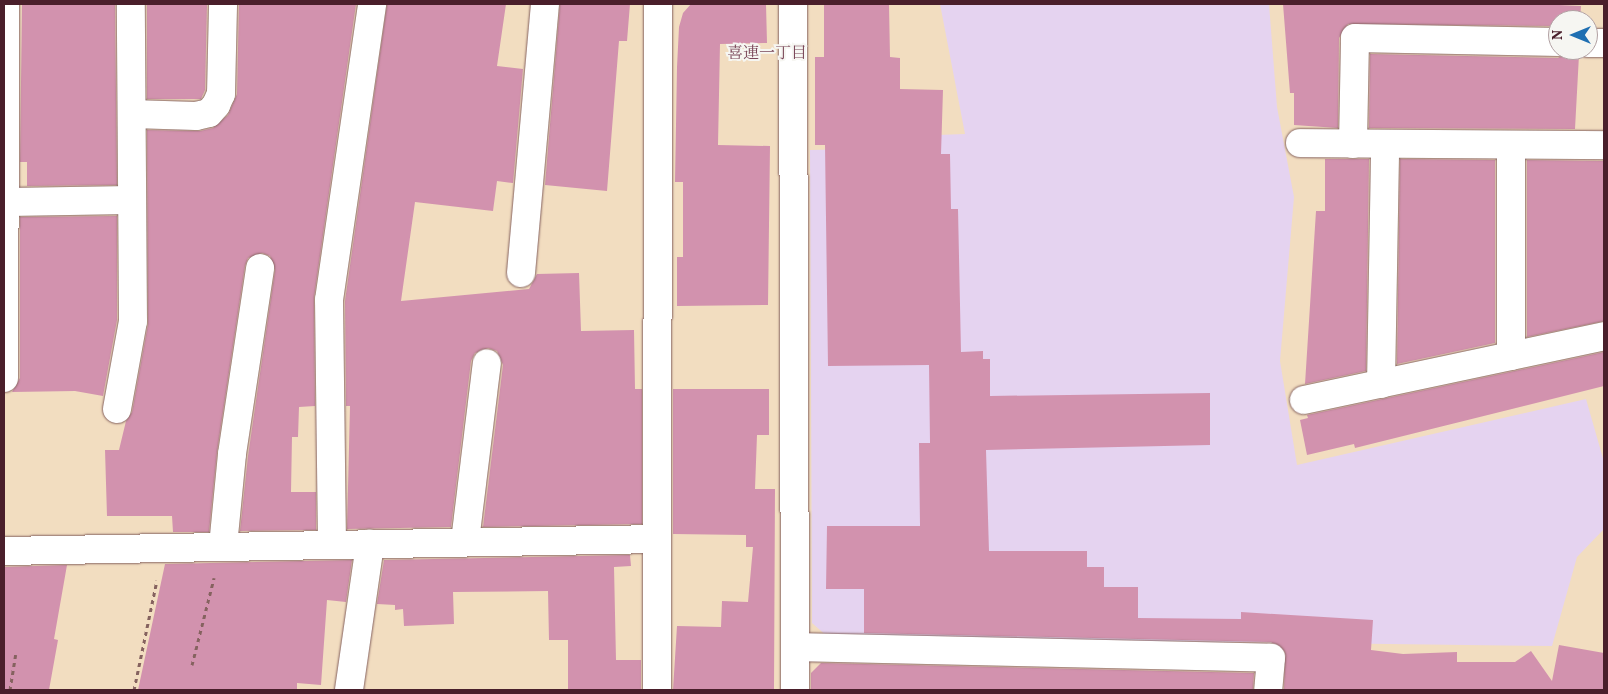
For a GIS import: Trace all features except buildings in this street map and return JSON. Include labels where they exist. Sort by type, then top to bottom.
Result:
[{"type":"street","points":[[4,378],[6,202],[5,4]]},
{"type":"street","points":[[117,409],[133,321],[131,4]]},
{"type":"street","points":[[132,114],[196,116],[209,113],[216,105],[221,94],[223,4]]},
{"type":"street","points":[[332,545],[329,300],[372,4]]},
{"type":"street","points":[[521,273],[545,4]]},
{"type":"street","points":[[657,690],[658,4]]},
{"type":"street","points":[[793,4],[796,690]]},
{"type":"street","points":[[1352,144],[1355,38],[1548,42]]},
{"type":"street","points":[[1300,143],[1604,145]]},
{"type":"street","points":[[1381,384],[1385,144]]},
{"type":"street","points":[[1511,145],[1511,356]]},
{"type":"street","points":[[6,202],[131,200]]},
{"type":"street","points":[[223,546],[232,454],[260,268]]},
{"type":"street","points":[[1304,400],[1604,336]]},
{"type":"street","points":[[465,541],[487,363]]},
{"type":"street","points":[[4,551],[465,541],[657,539]]},
{"type":"street","points":[[349,690],[370,544]]},
{"type":"street","points":[[796,646],[1270,658],[1268,690]]},
{"type":"path","points":[[192,665],[223,546]]},
{"type":"path","points":[[134,690],[164,547]]},
{"type":"path","points":[[10,690],[16,654]]},
{"type":"shaded area","points":[[940,4],[1269,4],[1277,107],[1294,197],[1280,361],[1297,465],[1586,399],[1604,462],[1604,529],[1577,557],[1552,646],[828,637],[812,623],[810,150],[910,148],[910,136],[965,134]]},
{"type":"district","name":"喜連一丁目","points":[[767,54]]}]
